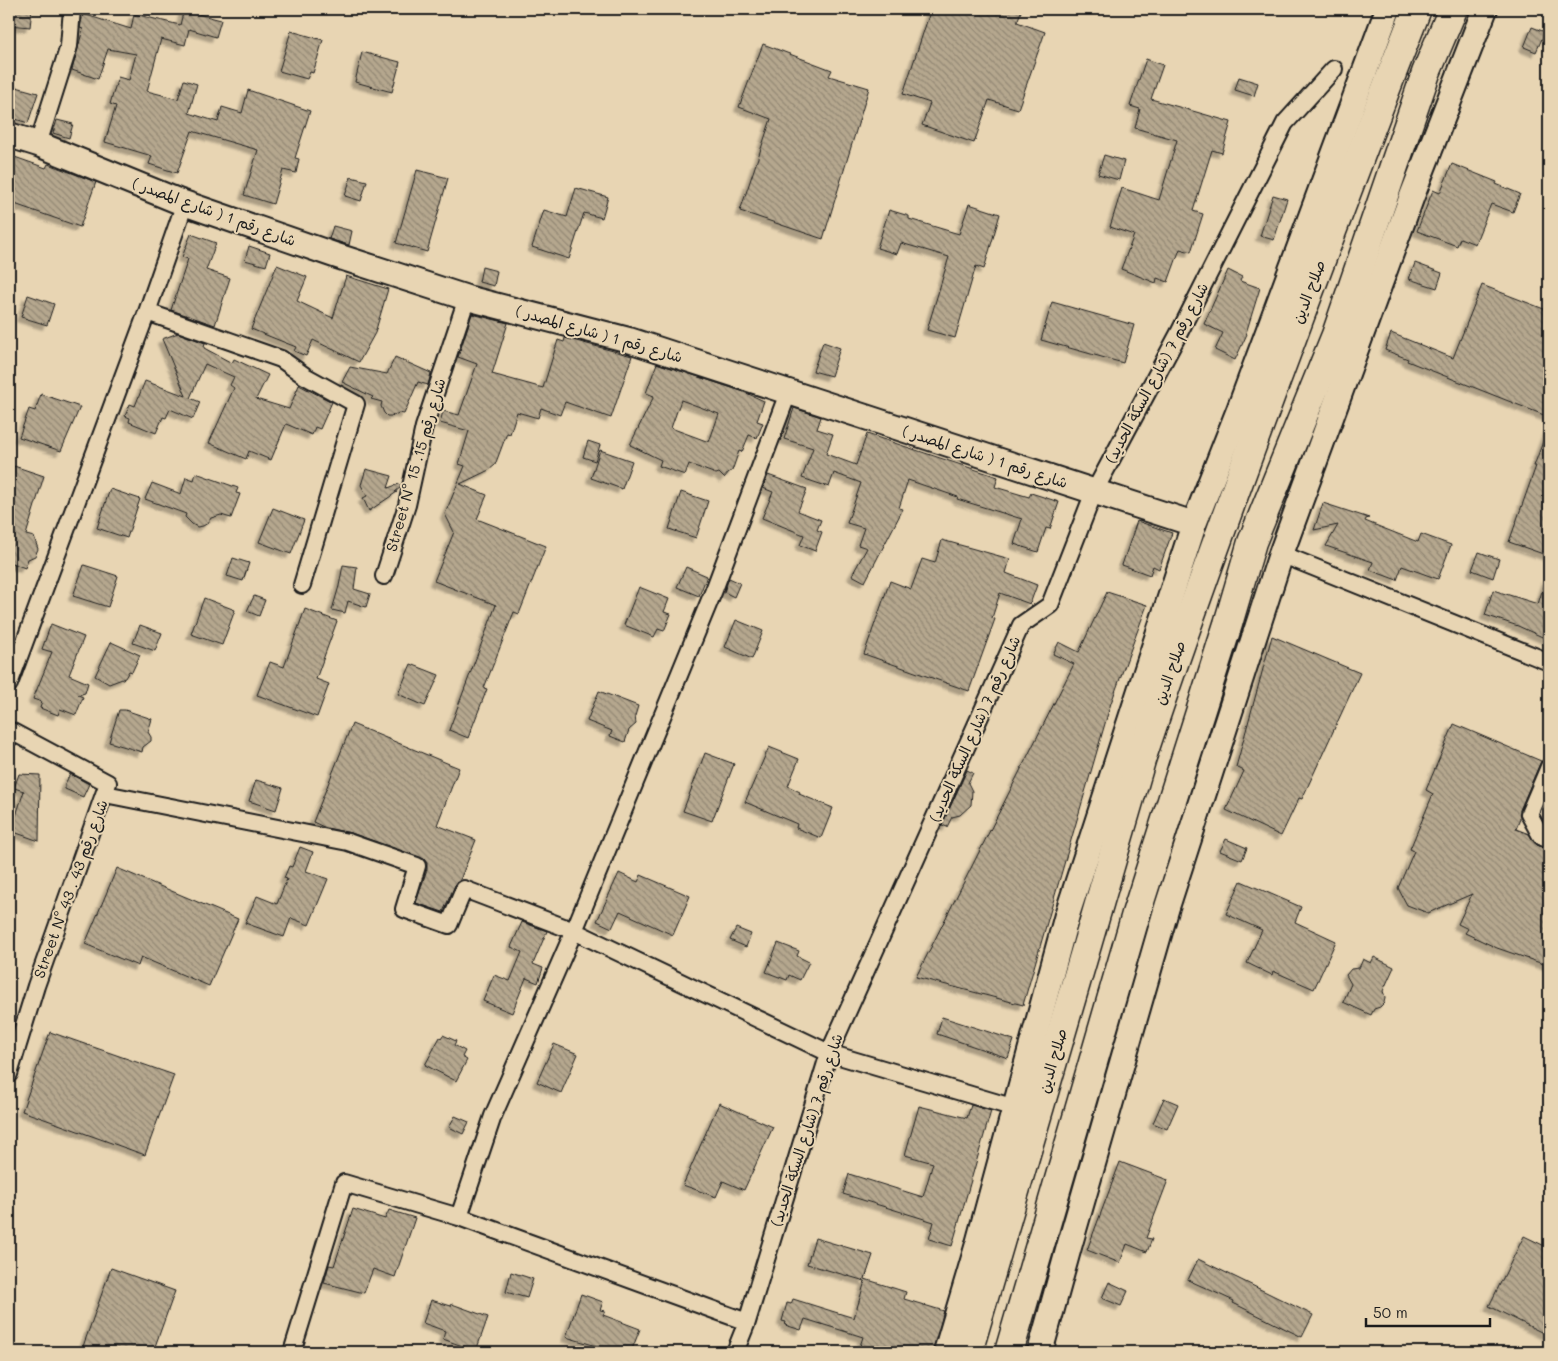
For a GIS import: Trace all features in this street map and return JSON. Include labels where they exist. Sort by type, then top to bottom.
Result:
[{"type":"highway","name":"صلاح الدين","points":[[968,1352],[1142,757],[1152,691],[1217,537],[1362,148],[1417,9]]},
{"type":"highway","points":[[1009,1352],[1136,914],[1252,542],[1336,335],[1426,73],[1453,9]]},
{"type":"highway","points":[[1362,148],[1377,163],[1394,168]]},
{"type":"highway","points":[[993,1265],[1013,1264],[1030,1276]]},
{"type":"street","points":[[38,144],[69,46],[72,9]]},
{"type":"street","points":[[946,1352],[978,1244],[1068,915],[1152,691],[1194,524],[1239,410],[1388,9]]},
{"type":"street","points":[[1040,1352],[1068,1247],[1168,907],[1281,554],[1389,260],[1485,9]]},
{"type":"street","name":"شارع رقم 7 (شارع السكة الحديد)","points":[[735,1352],[747,1322],[829,1053],[1021,625],[1050,605],[1094,492],[1179,333],[1286,123],[1334,68]]},
{"type":"street","name":"شارع رقم 1 ( شارع المصدر )","points":[[9,135],[38,144],[185,203],[334,255],[467,298],[629,340],[1194,524]]},
{"type":"street","points":[[9,684],[147,312],[185,203]]},
{"type":"street","name":"Street N° 15 .شارع رقم 15","points":[[384,576],[407,504],[424,427],[467,298]]},
{"type":"street","points":[[147,312],[281,359],[305,376],[356,404],[302,584]]},
{"type":"street","points":[[459,1217],[493,1116],[574,931],[714,590],[788,393]]},
{"type":"street","points":[[1281,554],[1549,662]]},
{"type":"street","name":"Street N° 43 . شارع رقم 43","points":[[9,730],[108,783],[36,986],[9,1074]]},
{"type":"street","points":[[1549,767],[1529,814],[1541,836],[1549,840]]},
{"type":"street","points":[[105,794],[348,842],[417,866],[404,909],[449,926],[464,889],[574,931],[829,1053],[1015,1108]]},
{"type":"street","points":[[292,1352],[344,1183],[459,1217],[747,1322]]},
{"type":"building","points":[[9,9],[32,9],[30,27],[9,25]]},
{"type":"building","points":[[184,9],[199,9],[198,14],[221,20],[216,37],[189,29],[185,45],[161,39],[147,91],[178,99],[184,80],[197,84],[189,113],[218,122],[222,107],[242,113],[248,90],[310,111],[295,158],[299,159],[296,173],[283,170],[273,204],[244,195],[258,150],[192,131],[177,173],[149,164],[152,156],[105,142],[116,106],[110,104],[118,77],[129,80],[136,54],[108,49],[98,79],[72,70],[83,29],[80,28],[83,14],[131,29],[134,14],[180,25]]},
{"type":"building","points":[[931,9],[1022,9],[1017,22],[1045,32],[1018,109],[989,100],[974,143],[922,125],[930,103],[903,94]]},
{"type":"building","points":[[1532,27],[1545,32],[1536,52],[1524,47]]},
{"type":"building","points":[[291,31],[323,40],[313,73],[310,72],[307,79],[279,71]]},
{"type":"building","points":[[763,44],[832,70],[829,76],[869,88],[823,239],[740,211],[771,119],[739,107]]},
{"type":"building","points":[[362,52],[400,62],[392,92],[355,82]]},
{"type":"building","points":[[1146,59],[1163,65],[1151,99],[1231,122],[1222,153],[1212,150],[1193,211],[1203,214],[1191,252],[1180,249],[1168,282],[1157,278],[1156,283],[1121,269],[1134,235],[1110,227],[1122,188],[1159,200],[1177,140],[1135,128],[1140,109],[1130,106]]},
{"type":"building","points":[[1239,77],[1258,83],[1254,96],[1235,90]]},
{"type":"building","points":[[9,85],[38,93],[28,123],[9,117]]},
{"type":"building","points":[[57,120],[73,124],[69,138],[53,133]]},
{"type":"building","points":[[9,155],[46,168],[48,164],[96,182],[80,227],[9,202]]},
{"type":"building","points":[[1104,155],[1124,161],[1119,180],[1098,174]]},
{"type":"building","points":[[1452,164],[1497,182],[1496,184],[1520,194],[1513,212],[1491,204],[1475,244],[1460,238],[1457,246],[1417,231],[1433,190],[1440,193]]},
{"type":"building","points":[[417,170],[448,178],[427,252],[396,243]]},
{"type":"building","points":[[351,177],[367,181],[361,201],[345,196]]},
{"type":"building","points":[[576,188],[608,197],[602,218],[584,213],[569,259],[532,247],[544,210],[567,217]]},
{"type":"building","points":[[1273,195],[1287,199],[1274,240],[1260,236]]},
{"type":"building","points":[[969,204],[1000,214],[984,269],[976,266],[955,338],[927,330],[949,257],[901,243],[897,254],[877,248],[889,210],[909,216],[909,219],[959,234]]},
{"type":"building","points":[[333,226],[352,231],[349,245],[329,239]]},
{"type":"building","points":[[191,234],[216,243],[206,270],[230,278],[215,325],[171,310],[188,259],[182,257]]},
{"type":"building","points":[[249,246],[270,253],[266,266],[245,260]]},
{"type":"building","points":[[1415,263],[1442,273],[1437,288],[1409,279]]},
{"type":"building","points":[[277,265],[307,277],[297,301],[333,318],[346,276],[388,289],[375,333],[359,362],[313,340],[306,356],[294,351],[296,347],[251,329]]},
{"type":"building","points":[[482,267],[497,271],[494,286],[479,282]]},
{"type":"building","points":[[1228,270],[1242,277],[1240,281],[1260,288],[1247,334],[1235,360],[1215,350],[1223,333],[1204,324]]},
{"type":"building","points":[[1482,285],[1549,311],[1549,417],[1407,361],[1408,359],[1385,350],[1391,333],[1453,358]]},
{"type":"building","points":[[28,295],[54,304],[47,325],[21,317]]},
{"type":"building","points":[[1052,302],[1134,325],[1123,363],[1041,340]]},
{"type":"building","points":[[472,314],[508,323],[492,374],[543,388],[558,340],[564,342],[565,338],[632,356],[611,418],[565,402],[560,415],[541,408],[538,418],[517,412],[510,434],[507,433],[495,465],[489,470],[460,484],[487,495],[477,519],[546,546],[519,614],[514,612],[484,688],[487,689],[468,738],[449,730],[496,605],[434,581],[454,532],[445,514],[465,466],[459,464],[469,431],[440,423],[443,411],[459,415],[477,364],[458,357]]},
{"type":"building","points":[[178,333],[205,343],[204,348],[232,363],[234,359],[268,375],[256,399],[289,409],[299,385],[332,402],[320,429],[315,427],[312,435],[286,424],[271,460],[249,451],[246,459],[209,443],[234,388],[230,385],[234,377],[205,364],[190,398],[200,402],[193,419],[170,409],[166,418],[163,417],[156,433],[129,422],[130,418],[125,416],[130,404],[135,406],[145,381],[186,396],[162,339]]},
{"type":"building","points":[[823,342],[840,348],[831,376],[813,371]]},
{"type":"building","points":[[395,357],[431,373],[428,385],[418,382],[404,414],[399,413],[387,416],[381,406],[382,402],[371,399],[373,397],[342,382],[350,367],[387,374]]},
{"type":"building","points":[[657,363],[744,392],[764,401],[757,421],[763,423],[757,438],[749,435],[742,452],[739,451],[732,471],[724,478],[719,473],[716,474],[689,464],[685,475],[659,466],[661,460],[630,445],[654,396],[646,393]],"holes":[[[681,400],[719,414],[709,442],[671,428]]]},
{"type":"building","points":[[41,394],[80,407],[61,451],[19,437],[29,409],[35,411]]},
{"type":"building","points":[[794,408],[821,417],[817,429],[833,434],[826,454],[856,465],[867,434],[998,477],[995,487],[1029,497],[1031,493],[1059,502],[1050,529],[1046,528],[1038,552],[1014,544],[1022,519],[957,499],[958,497],[908,480],[899,508],[903,509],[865,582],[852,575],[867,548],[858,545],[864,528],[847,523],[861,483],[834,473],[829,487],[802,478],[813,448],[784,439]]},
{"type":"building","points":[[1549,428],[1549,556],[1509,542]]},
{"type":"building","points":[[588,441],[600,445],[595,461],[583,457]]},
{"type":"building","points":[[600,450],[632,461],[622,489],[591,478]]},
{"type":"building","points":[[14,466],[44,476],[26,535],[34,537],[38,549],[35,556],[28,559],[25,568],[9,562],[9,482]]},
{"type":"building","points":[[366,469],[392,476],[388,488],[399,484],[401,487],[395,492],[397,492],[369,511],[363,498],[367,496],[361,485]]},
{"type":"building","points":[[196,473],[238,488],[236,493],[240,494],[231,518],[221,515],[211,518],[203,526],[197,527],[185,517],[186,514],[145,499],[152,483],[181,494],[186,477],[194,480]]},
{"type":"building","points":[[768,475],[807,489],[798,511],[821,520],[817,530],[822,532],[815,551],[800,545],[804,535],[762,518],[773,492],[763,488]]},
{"type":"building","points":[[110,489],[140,499],[127,538],[97,528]]},
{"type":"building","points":[[681,492],[708,501],[696,538],[669,529]]},
{"type":"building","points":[[1323,503],[1369,518],[1365,521],[1418,542],[1421,534],[1451,545],[1438,579],[1402,566],[1397,580],[1370,570],[1373,562],[1326,546],[1338,525],[1314,530]]},
{"type":"building","points":[[273,508],[304,520],[291,554],[259,542]]},
{"type":"building","points":[[1137,521],[1172,533],[1159,569],[1153,566],[1150,575],[1122,565]]},
{"type":"building","points":[[942,540],[1010,559],[1006,573],[1037,585],[1030,604],[1000,593],[992,618],[995,619],[969,691],[864,654],[890,581],[911,589],[922,559],[935,563]]},
{"type":"building","points":[[1479,552],[1499,559],[1493,578],[1472,570]]},
{"type":"building","points":[[233,558],[249,563],[243,581],[227,576]]},
{"type":"building","points":[[84,565],[118,576],[108,607],[73,596]]},
{"type":"building","points":[[343,565],[357,567],[354,589],[370,594],[366,607],[348,601],[345,613],[332,610]]},
{"type":"building","points":[[686,567],[707,576],[699,596],[677,587]]},
{"type":"building","points":[[729,578],[740,583],[734,597],[724,592]]},
{"type":"building","points":[[1546,579],[1549,579],[1549,640],[1518,626],[1485,615],[1493,590],[1538,604]]},
{"type":"building","points":[[639,587],[669,599],[664,612],[671,614],[664,631],[658,629],[654,637],[624,625]]},
{"type":"building","points":[[1107,592],[1147,605],[1111,703],[1023,1005],[916,977],[1074,664],[1053,654],[1059,642],[1079,652]]},
{"type":"building","points":[[254,596],[265,600],[259,616],[247,611]]},
{"type":"building","points":[[204,598],[235,610],[222,645],[191,634]]},
{"type":"building","points":[[305,609],[337,621],[316,679],[329,684],[317,717],[257,695],[270,662],[284,667]]},
{"type":"building","points":[[736,620],[763,631],[752,659],[725,647]]},
{"type":"building","points":[[51,624],[84,637],[69,675],[88,683],[85,693],[78,695],[83,697],[76,715],[60,709],[58,715],[40,708],[42,702],[33,699],[52,652],[42,649]]},
{"type":"building","points":[[140,625],[162,633],[155,651],[133,643]]},
{"type":"building","points":[[1272,636],[1360,673],[1302,799],[1299,798],[1281,836],[1226,810],[1244,771],[1236,767]]},
{"type":"building","points":[[111,642],[140,655],[132,672],[129,671],[125,678],[109,684],[95,676]]},
{"type":"building","points":[[411,664],[439,675],[425,706],[398,694]]},
{"type":"building","points":[[599,691],[638,706],[635,716],[636,724],[629,730],[625,742],[610,736],[612,731],[587,721]]},
{"type":"building","points":[[119,710],[125,710],[152,719],[148,732],[151,741],[143,747],[142,752],[109,742]]},
{"type":"building","points":[[352,724],[459,768],[437,825],[476,840],[460,880],[455,885],[443,912],[416,903],[427,869],[427,863],[424,859],[351,833],[326,828],[313,822]]},
{"type":"building","points":[[1454,724],[1541,761],[1520,810],[1520,819],[1516,829],[1529,834],[1537,845],[1549,850],[1549,966],[1497,948],[1465,933],[1468,929],[1458,924],[1472,894],[1428,913],[1407,905],[1398,888],[1414,851],[1410,849],[1433,794],[1426,790]]},
{"type":"building","points":[[769,747],[799,759],[788,786],[800,792],[799,794],[833,808],[821,838],[796,828],[797,824],[745,802]]},
{"type":"building","points":[[705,753],[734,764],[712,821],[683,811]]},
{"type":"building","points":[[967,770],[973,773],[968,783],[972,791],[971,805],[960,815],[952,817],[947,827],[942,825]]},
{"type":"building","points":[[19,774],[40,775],[39,841],[11,831],[24,791],[14,788]]},
{"type":"building","points":[[70,774],[89,784],[83,797],[65,789],[65,784]]},
{"type":"building","points":[[256,780],[283,788],[276,810],[249,801]]},
{"type":"building","points":[[1226,839],[1247,848],[1242,860],[1220,851]]},
{"type":"building","points":[[300,847],[313,852],[306,871],[328,879],[309,925],[291,918],[284,937],[245,923],[257,896],[277,904],[287,879],[284,878],[289,866],[292,867]]},
{"type":"building","points":[[117,868],[238,919],[209,986],[141,957],[138,966],[85,944]]},
{"type":"building","points":[[619,873],[638,882],[641,875],[690,896],[673,935],[620,911],[612,928],[597,921]]},
{"type":"building","points":[[1241,881],[1301,907],[1295,922],[1336,941],[1314,989],[1273,971],[1272,975],[1247,963],[1262,930],[1226,914]]},
{"type":"building","points":[[522,922],[547,931],[533,964],[543,968],[538,983],[526,978],[512,1013],[483,1001],[494,975],[510,981],[522,952],[511,947]]},
{"type":"building","points":[[736,928],[751,934],[746,947],[730,940]]},
{"type":"building","points":[[778,943],[799,951],[797,956],[809,962],[800,980],[789,975],[787,980],[766,972]]},
{"type":"building","points":[[1374,957],[1394,967],[1383,991],[1384,1003],[1374,1009],[1371,1015],[1343,1002],[1351,984],[1346,975],[1351,969],[1359,968],[1363,959],[1371,963]]},
{"type":"building","points":[[942,1017],[1014,1040],[1008,1058],[937,1034]]},
{"type":"building","points":[[50,1032],[174,1075],[145,1155],[22,1111]]},
{"type":"building","points":[[443,1035],[456,1041],[454,1045],[465,1051],[462,1057],[467,1060],[456,1081],[425,1065],[440,1037]]},
{"type":"building","points":[[554,1044],[578,1054],[561,1093],[537,1082]]},
{"type":"building","points":[[1164,1098],[1178,1104],[1167,1129],[1153,1123]]},
{"type":"building","points":[[719,1103],[773,1127],[744,1190],[723,1181],[716,1197],[683,1185]]},
{"type":"building","points":[[971,1105],[991,1111],[952,1246],[929,1239],[934,1222],[843,1194],[849,1174],[923,1197],[933,1163],[905,1155],[919,1106],[967,1118]]},
{"type":"building","points":[[455,1116],[469,1122],[463,1134],[449,1127]]},
{"type":"building","points":[[1120,1162],[1168,1180],[1146,1238],[1152,1239],[1147,1252],[1127,1244],[1120,1263],[1087,1250]]},
{"type":"building","points":[[353,1209],[385,1219],[389,1210],[415,1218],[395,1277],[373,1269],[364,1293],[324,1283],[329,1265],[334,1266]]},
{"type":"building","points":[[1524,1236],[1549,1248],[1549,1336],[1489,1306]]},
{"type":"building","points":[[815,1238],[873,1255],[865,1279],[906,1292],[904,1299],[944,1311],[933,1352],[858,1352],[863,1337],[805,1319],[801,1330],[785,1325],[786,1322],[782,1321],[787,1303],[791,1304],[793,1299],[854,1318],[865,1281],[807,1264]]},
{"type":"building","points":[[1198,1259],[1313,1315],[1302,1337],[1233,1303],[1234,1301],[1188,1280]]},
{"type":"building","points":[[111,1268],[175,1291],[153,1352],[81,1352]]},
{"type":"building","points":[[511,1272],[533,1279],[527,1298],[506,1292]]},
{"type":"building","points":[[1109,1282],[1128,1291],[1121,1306],[1102,1298]]},
{"type":"building","points":[[581,1294],[603,1302],[600,1310],[605,1311],[603,1315],[640,1329],[631,1352],[617,1352],[566,1337]]},
{"type":"building","points":[[431,1300],[451,1306],[452,1304],[488,1317],[476,1351],[443,1339],[445,1331],[423,1323]]}]
